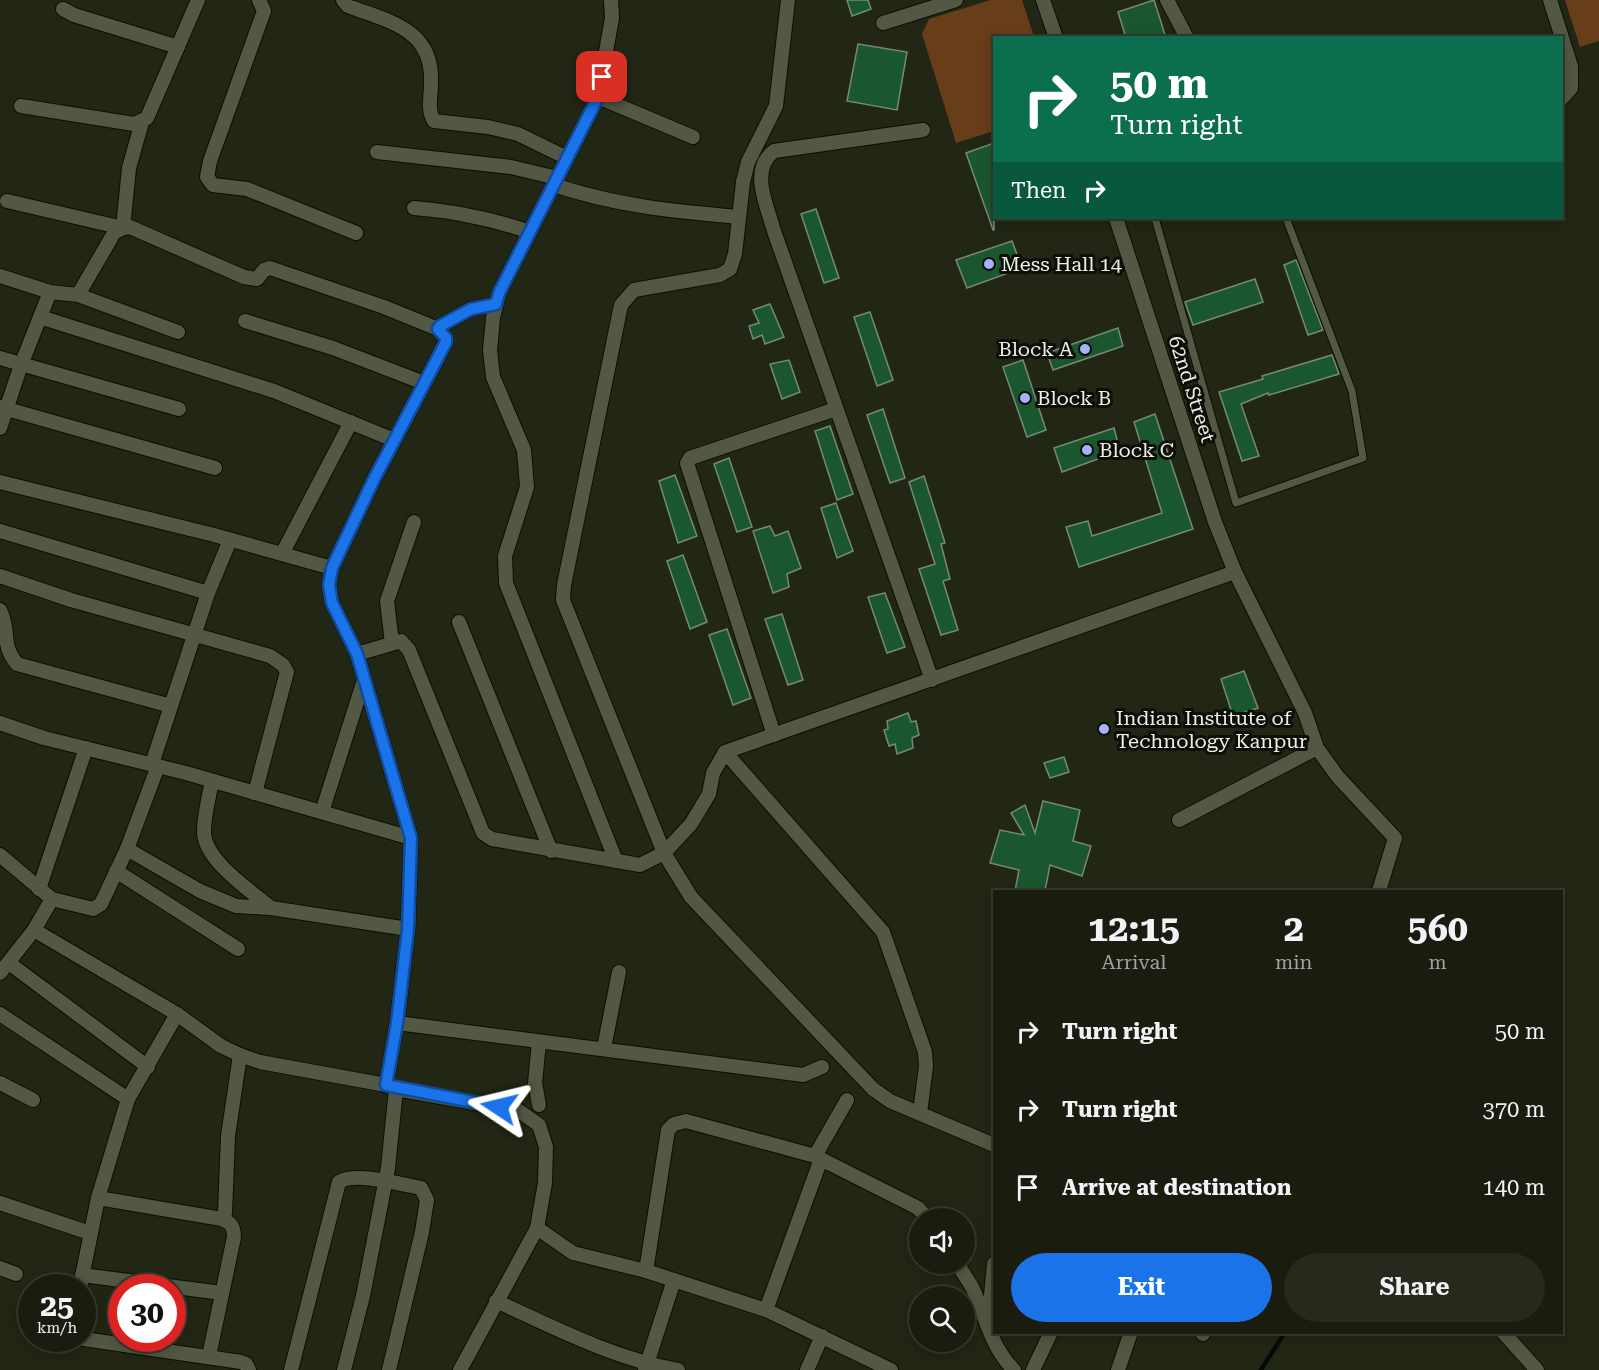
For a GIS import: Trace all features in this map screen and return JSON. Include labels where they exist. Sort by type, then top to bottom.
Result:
[{"type":"street","points":[[21,106],[134,124],[142,122],[147,118],[198,0]]},
{"type":"street","points":[[259,0],[264,11],[210,161],[207,177],[213,185],[247,189],[356,233]]},
{"type":"street","points":[[343,0],[348,6],[408,30],[421,43],[429,59],[430,112],[434,121],[488,127],[518,134],[567,158]]},
{"type":"street","points":[[611,0],[612,18],[598,97],[499,293],[493,318],[490,350],[493,377],[524,450],[527,487],[505,556],[506,584],[616,861]]},
{"type":"street","points":[[788,0],[776,106],[748,162],[743,182],[735,254],[730,269],[720,275],[634,290],[621,305],[563,600],[664,853],[690,897],[861,1077],[890,1101],[993,1145]]},
{"type":"street","points":[[883,23],[956,0]]},
{"type":"street","points":[[1043,0],[1055,36]]},
{"type":"street","points":[[1167,0],[1186,36]]},
{"type":"street","points":[[1550,0],[1561,36]]},
{"type":"street","points":[[63,9],[74,15],[177,47]]},
{"type":"street","points":[[1563,41],[1571,66],[1571,88],[1563,97]]},
{"type":"street","points":[[598,97],[693,137]]},
{"type":"street","points":[[123,228],[129,168],[142,122]]},
{"type":"street","points":[[923,130],[774,152],[765,159],[759,178],[774,231],[932,680]]},
{"type":"street","points":[[377,152],[511,167],[555,181],[594,198],[640,208],[739,217]]},
{"type":"street","points":[[7,201],[123,228]]},
{"type":"street","points":[[414,208],[496,221],[530,232]]},
{"type":"street","name":"62nd Street","points":[[1116,219],[1215,522],[1235,572],[1305,713],[1317,748],[1338,777],[1395,838],[1379,890]]},
{"type":"street","points":[[78,295],[114,233],[130,227],[244,277],[257,279],[266,268],[270,268],[384,306],[438,329],[446,338],[332,568],[329,585],[332,603],[357,654],[411,838],[408,929],[391,1087],[386,1181],[363,1296],[344,1370]]},
{"type":"street","points":[[0,276],[50,292],[78,295],[178,332]]},
{"type":"street","points":[[0,428],[3,408],[50,292]]},
{"type":"street","points":[[438,329],[471,309],[496,304]]},
{"type":"street","points":[[40,317],[273,391],[394,440]]},
{"type":"street","points":[[245,321],[333,348],[424,383]]},
{"type":"street","points":[[0,358],[178,409]]},
{"type":"street","points":[[3,408],[215,468]]},
{"type":"street","points":[[774,735],[687,463],[690,458],[836,409]]},
{"type":"street","points":[[282,554],[351,422]]},
{"type":"street","points":[[0,482],[332,568]]},
{"type":"street","points":[[392,643],[387,601],[414,522]]},
{"type":"street","points":[[0,531],[208,593]]},
{"type":"street","points":[[0,855],[52,899],[97,908],[127,849],[208,593],[230,540]]},
{"type":"street","points":[[357,654],[401,641],[409,650],[483,833],[492,839],[641,866],[664,853],[691,824],[709,794],[713,773],[725,752],[1235,572]]},
{"type":"street","points":[[0,576],[71,600],[270,656],[283,664],[287,672],[255,794]]},
{"type":"street","points":[[0,610],[3,619],[3,648],[8,657],[17,664],[171,706]]},
{"type":"street","points":[[459,622],[551,851]]},
{"type":"street","points":[[322,812],[364,680]]},
{"type":"street","points":[[0,723],[44,738],[155,765],[411,838]]},
{"type":"street","points":[[39,889],[86,748]]},
{"type":"street","points":[[1179,820],[1317,748]]},
{"type":"street","points":[[725,752],[883,932],[925,1052],[926,1066],[920,1113]]},
{"type":"street","points":[[212,781],[204,833],[209,849],[221,865],[271,908]]},
{"type":"street","points":[[127,849],[200,891],[236,906],[271,908],[408,929]]},
{"type":"street","points":[[116,872],[238,949]]},
{"type":"street","points":[[52,899],[34,930],[5,968],[148,1067]]},
{"type":"street","points":[[34,930],[177,1014],[221,1046],[240,1055],[260,1062],[519,1111],[539,1125],[546,1147],[545,1183],[537,1228],[460,1370]]},
{"type":"street","points":[[604,1048],[619,972]]},
{"type":"street","points":[[0,1014],[128,1099]]},
{"type":"street","points":[[82,1274],[98,1197],[128,1099],[177,1014]]},
{"type":"street","points":[[397,1023],[803,1075],[822,1067]]},
{"type":"street","points":[[539,1042],[535,1083],[539,1105]]},
{"type":"street","points":[[222,1219],[225,1213],[228,1136],[240,1055]]},
{"type":"street","points":[[0,1083],[33,1100]]},
{"type":"street","points":[[766,1310],[818,1158],[848,1100]]},
{"type":"street","points":[[646,1271],[668,1130],[675,1124],[686,1121],[818,1158],[918,1208]]},
{"type":"street","points":[[291,1370],[339,1182],[349,1178],[386,1181],[421,1188],[427,1200],[415,1264],[389,1370]]},
{"type":"street","points":[[98,1197],[222,1219],[230,1222],[234,1229],[222,1293],[203,1356],[195,1370]]},
{"type":"street","points":[[0,1203],[90,1233]]},
{"type":"street","points":[[537,1228],[573,1253],[646,1271],[766,1310],[886,1369]]},
{"type":"street","points":[[0,1268],[16,1274]]},
{"type":"street","points":[[964,1274],[972,1288],[988,1332],[1001,1355],[1014,1370]]},
{"type":"street","points":[[988,1332],[993,1275]]},
{"type":"street","points":[[646,1367],[674,1280]]},
{"type":"street","points":[[96,1282],[222,1293]]},
{"type":"street","points":[[496,1302],[646,1367],[678,1370]]},
{"type":"street","points":[[1033,1370],[1050,1334]]},
{"type":"street","points":[[1118,1370],[1130,1334]]},
{"type":"street","points":[[1505,1334],[1537,1370]]},
{"type":"street","points":[[807,1370],[822,1336]]},
{"type":"street","points":[[96,1341],[241,1362],[246,1364],[249,1370]]},
{"type":"lane","points":[[1155,219],[1236,502],[1363,458],[1352,391],[1286,219]]},
{"type":"shaded area","points":[[991,0],[1022,0],[1034,36],[993,36],[993,131],[956,143],[922,34],[929,19]]},
{"type":"shaded area","points":[[1565,0],[1599,0],[1599,41],[1580,47]]},
{"type":"building","points":[[847,0],[868,0],[871,9],[852,16]]},
{"type":"building","points":[[1154,0],[1165,36],[1125,36],[1118,12]]},
{"type":"building","points":[[858,44],[907,52],[897,110],[847,101]]},
{"type":"building","points":[[993,143],[994,230],[993,230],[966,153]]},
{"type":"building","points":[[816,209],[839,278],[824,283],[801,214]]},
{"type":"building","name":"Mess Hall 14","points":[[1012,241],[1022,268],[967,288],[956,260]]},
{"type":"building","points":[[1296,260],[1323,330],[1308,335],[1284,265]]},
{"type":"building","points":[[1255,279],[1263,302],[1193,325],[1185,302]]},
{"type":"building","points":[[770,304],[784,337],[765,344],[762,335],[753,339],[749,326],[759,323],[753,310]]},
{"type":"building","points":[[870,312],[893,380],[877,386],[854,317]]},
{"type":"building","name":"Block A","points":[[1118,328],[1123,346],[1053,370],[1047,353]]},
{"type":"building","points":[[1332,355],[1339,374],[1269,395],[1268,393],[1241,404],[1259,456],[1242,461],[1219,392],[1263,379],[1262,376]]},
{"type":"building","points":[[789,360],[800,392],[782,399],[770,364]]},
{"type":"building","name":"Block B","points":[[1023,360],[1046,430],[1027,437],[1003,367]]},
{"type":"building","points":[[883,409],[905,478],[890,483],[867,415]]},
{"type":"building","points":[[1155,414],[1193,529],[1079,567],[1066,527],[1088,521],[1092,536],[1162,513],[1134,422]]},
{"type":"building","points":[[830,426],[853,494],[837,500],[815,431]]},
{"type":"building","name":"Block C","points":[[1114,428],[1120,451],[1062,472],[1054,448]]},
{"type":"building","points":[[729,458],[752,527],[737,532],[714,464]]},
{"type":"building","points":[[675,475],[697,536],[678,543],[659,481]]},
{"type":"building","points":[[924,476],[945,543],[941,544],[950,579],[943,581],[958,630],[941,635],[919,569],[935,564],[909,482]]},
{"type":"building","points":[[836,503],[853,551],[837,558],[821,508]]},
{"type":"building","points":[[770,526],[775,536],[788,531],[801,568],[787,574],[789,587],[773,593],[753,531]]},
{"type":"building","points":[[683,555],[707,622],[690,629],[667,561]]},
{"type":"building","points":[[885,593],[905,647],[887,653],[868,597]]},
{"type":"building","points":[[782,614],[803,680],[788,685],[765,619]]},
{"type":"building","points":[[727,629],[751,698],[733,705],[709,635]]},
{"type":"building","points":[[1244,671],[1258,708],[1233,716],[1221,679]]},
{"type":"building","points":[[908,713],[911,722],[916,721],[919,735],[912,738],[913,748],[897,754],[895,744],[889,746],[884,730],[888,729],[887,721]]},
{"type":"building","points":[[1064,757],[1069,772],[1050,778],[1044,763]]},
{"type":"building","points":[[1043,801],[1080,810],[1073,841],[1091,846],[1082,876],[1050,865],[1045,890],[1015,890],[1019,870],[990,863],[1000,830],[1024,835],[1011,813],[1025,805],[1035,833]]},
{"type":"waterway","points":[[1261,1370],[1284,1334]]},
{"type":"place","name":"Mess Hall 14","points":[[989,264]]},
{"type":"place","name":"Block A","points":[[1085,349]]},
{"type":"place","name":"Block B","points":[[1025,398]]},
{"type":"place","name":"Block C","points":[[1087,450]]},
{"type":"place","name":"Indian Institute of Technology Kanpur","points":[[1104,729]]},
{"type":"route","points":[[499,1107],[396,1089],[386,1085],[397,1023],[408,929],[411,838],[357,654],[332,603],[329,585],[332,568],[374,479],[446,342],[444,334],[438,329],[471,309],[496,304],[499,293],[598,97],[602,77]]}]
